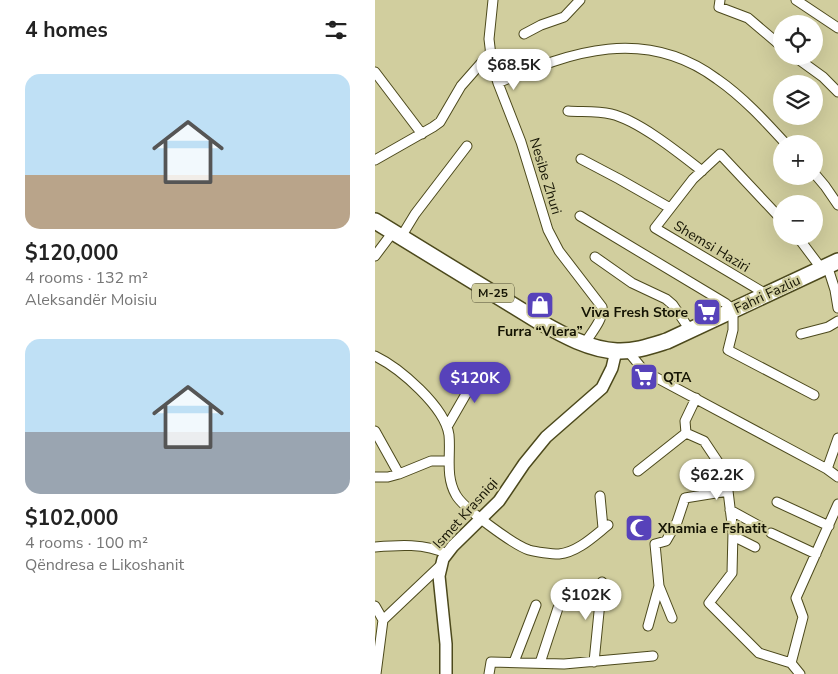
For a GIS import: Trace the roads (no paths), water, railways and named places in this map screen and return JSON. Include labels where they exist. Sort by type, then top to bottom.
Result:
[{"type":"main road","name":"Fahri Fazliu","points":[[375,221],[540,322],[585,343],[621,351],[647,347],[667,341],[829,265]]},
{"type":"street","name":"Nesibe Zhuri","points":[[493,0],[490,23],[490,53],[498,83],[521,142],[553,242],[603,312],[585,343]]},
{"type":"street","points":[[524,34],[541,25],[564,17],[573,5],[580,0]]},
{"type":"street","points":[[719,0],[719,7],[748,18],[773,39]]},
{"type":"street","points":[[796,0],[838,28]]},
{"type":"street","points":[[498,83],[535,67],[569,56],[626,48],[656,50],[685,60],[716,78],[759,115],[778,135]]},
{"type":"street","points":[[375,160],[422,134],[439,122],[461,86],[490,53]]},
{"type":"street","points":[[806,65],[823,77],[838,92]]},
{"type":"street","points":[[375,72],[422,134]]},
{"type":"street","points":[[568,111],[600,113],[619,117],[660,140],[702,171]]},
{"type":"street","points":[[375,256],[397,235],[467,146]]},
{"type":"street","name":"Shemsi Haziri","points":[[766,294],[655,228],[702,171],[720,154],[773,210]]},
{"type":"street","points":[[581,159],[619,178],[670,208]]},
{"type":"street","points":[[823,184],[838,205]]},
{"type":"street","points":[[580,216],[717,298],[733,310],[733,330],[728,350],[814,395]]},
{"type":"street","points":[[807,245],[829,265],[838,308]]},
{"type":"street","points":[[595,257],[632,283],[666,299],[673,305],[690,330]]},
{"type":"street","points":[[801,334],[828,327],[838,321]]},
{"type":"street","points":[[621,351],[644,371],[838,476]]},
{"type":"street","name":"Ismet Krasniqi","points":[[446,674],[440,588],[441,565],[447,554],[480,518],[499,501],[524,464],[546,437],[602,388],[608,380],[621,351]]},
{"type":"street","points":[[375,356],[404,375],[429,400],[447,427],[449,473],[455,494],[459,500],[490,526],[528,550],[559,554],[579,547],[605,527],[600,496]]},
{"type":"street","points":[[447,427],[481,368]]},
{"type":"street","points":[[686,433],[685,421],[696,398]]},
{"type":"street","points":[[375,431],[399,474]]},
{"type":"street","points":[[638,471],[686,433]]},
{"type":"street","points":[[686,433],[704,442],[722,468],[728,491],[733,536],[732,573],[709,603],[759,653],[791,663],[800,674]]},
{"type":"street","points":[[827,469],[838,438]]},
{"type":"street","points":[[375,477],[388,477],[399,474],[431,461],[449,461]]},
{"type":"street","points":[[671,618],[659,586],[655,544],[666,541],[677,522],[685,498],[728,491]]},
{"type":"street","points":[[777,502],[829,526]]},
{"type":"street","points":[[791,663],[803,616],[796,598],[838,504]]},
{"type":"street","points":[[730,510],[761,527]]},
{"type":"street","points":[[771,533],[816,554]]},
{"type":"street","points":[[733,536],[755,547]]},
{"type":"street","points":[[375,547],[409,546],[440,550],[447,554]]},
{"type":"street","points":[[376,674],[376,656],[383,620],[441,565]]},
{"type":"street","points":[[594,662],[602,582]]},
{"type":"street","points":[[648,626],[659,586]]},
{"type":"street","points":[[514,662],[536,605]]},
{"type":"street","points":[[375,606],[383,620]]},
{"type":"street","points":[[540,663],[559,608]]},
{"type":"street","points":[[489,674],[491,662],[564,664],[653,656]]},
{"type":"place","name":"Furra “Vlera”","points":[[540,305]]},
{"type":"place","name":"Viva Fresh Store","points":[[707,312]]},
{"type":"place","name":"QTA","points":[[644,377]]},
{"type":"place","name":"Xhamia e Fshatit","points":[[639,528]]}]
